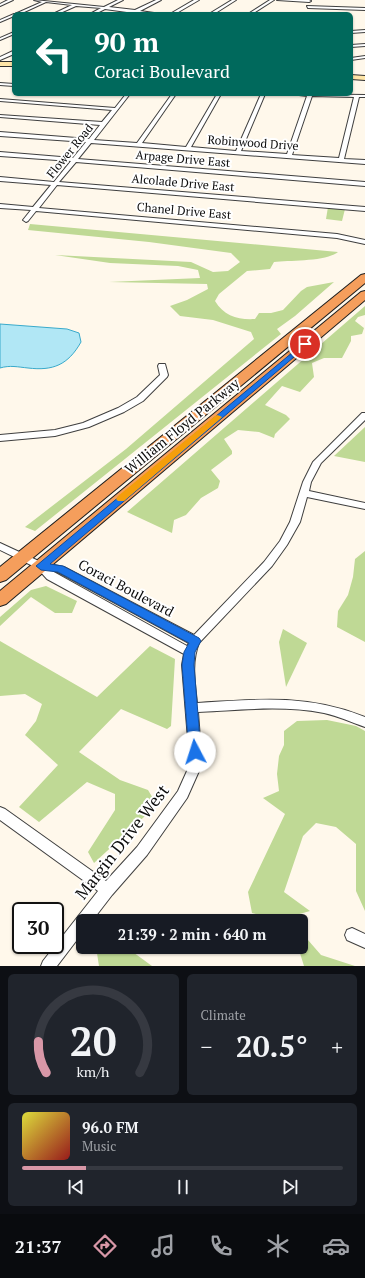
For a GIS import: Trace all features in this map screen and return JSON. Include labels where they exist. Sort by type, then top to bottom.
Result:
[{"type":"highway","name":"William Floyd Parkway","points":[[0,576],[365,277]]},
{"type":"highway","name":"William Floyd Parkway","points":[[0,600],[365,294]]},
{"type":"main road","points":[[0,61],[12,64]]},
{"type":"main road","points":[[353,78],[365,78]]},
{"type":"street","points":[[0,3],[11,0]]},
{"type":"street","points":[[36,0],[143,12]]},
{"type":"street","points":[[58,12],[85,0]]},
{"type":"street","points":[[96,12],[121,0]]},
{"type":"street","points":[[135,11],[159,0]]},
{"type":"street","points":[[176,12],[197,0]]},
{"type":"street","points":[[214,12],[234,0]]},
{"type":"street","points":[[253,12],[272,0]]},
{"type":"street","points":[[279,0],[309,1],[307,12]]},
{"type":"street","points":[[22,12],[47,1]]},
{"type":"street","points":[[308,7],[365,9]]},
{"type":"street","points":[[0,21],[12,16]]},
{"type":"street","points":[[353,32],[365,31]]},
{"type":"street","points":[[0,39],[12,34]]},
{"type":"street","points":[[0,39],[12,39]]},
{"type":"street","points":[[353,46],[365,45]]},
{"type":"street","points":[[353,47],[359,50]]},
{"type":"street","points":[[0,61],[12,53]]},
{"type":"street","points":[[353,59],[365,57]]},
{"type":"street","points":[[0,61],[12,60]]},
{"type":"street","points":[[0,84],[12,85]]},
{"type":"street","name":"Flower Road","points":[[26,220],[126,96]]},
{"type":"street","points":[[139,144],[173,96]]},
{"type":"street","points":[[188,148],[218,96]]},
{"type":"street","points":[[238,152],[262,96]]},
{"type":"street","points":[[289,156],[309,96]]},
{"type":"street","points":[[353,96],[365,96]]},
{"type":"street","points":[[342,160],[356,96]]},
{"type":"street","points":[[0,100],[115,108]]},
{"type":"street","points":[[0,116],[104,124]]},
{"type":"street","name":"Robinwood Drive","points":[[0,134],[365,162]]},
{"type":"street","name":"Arpage Drive East","points":[[0,154],[365,184]]},
{"type":"street","name":"Alcolade Drive East","points":[[0,179],[365,209]]},
{"type":"street","name":"Chanel Drive East","points":[[0,206],[337,236],[365,242]]},
{"type":"street","points":[[0,438],[55,433],[86,426],[121,410],[140,399],[164,375],[162,366]]},
{"type":"street","name":"Margin Drive West","points":[[88,914],[142,850],[184,794],[193,771],[195,752],[188,665],[190,652],[195,641],[268,564],[284,543],[295,522],[307,482],[317,462],[365,415]]},
{"type":"street","points":[[304,493],[365,506]]},
{"type":"street","name":"Coraci Boulevard","points":[[0,546],[41,566],[60,569],[195,641]]},
{"type":"street","name":"Coraci Boulevard","points":[[41,566],[51,576],[190,652]]},
{"type":"street","points":[[192,708],[279,704],[304,705],[334,710],[365,722]]},
{"type":"street","points":[[0,814],[107,890]]},
{"type":"street","name":"Margin Drive West","points":[[48,966],[76,930]]},
{"type":"green space","points":[[328,207],[345,209],[342,221],[326,219]]},
{"type":"green space","points":[[30,224],[338,252],[325,258],[274,262],[270,269],[247,271],[219,294],[215,301],[227,314],[237,318],[255,319],[259,313],[271,313],[283,310],[301,291],[307,287],[334,282],[295,316],[277,329],[281,334],[35,531],[25,527],[126,449],[254,339],[251,332],[213,320],[180,316],[170,306],[187,300],[208,289],[207,284],[109,282],[200,278],[198,270],[178,266],[110,263],[55,255],[191,262],[213,272],[228,271],[240,262],[231,253],[149,242],[28,230]]},
{"type":"green space","points":[[365,306],[365,315],[358,317],[355,321],[364,328],[362,334],[351,336],[351,341],[342,358],[324,358],[312,363],[314,377],[300,392],[282,386],[265,405],[286,415],[290,419],[275,434],[274,438],[259,432],[238,430],[224,439],[232,451],[232,454],[211,470],[220,481],[218,488],[201,498],[186,515],[174,520],[172,533],[127,512]]},
{"type":"green space","points":[[365,427],[365,462],[334,456]]},
{"type":"green space","points":[[365,551],[365,642],[337,627],[338,611],[348,595],[353,577],[355,559]]},
{"type":"green space","points":[[46,586],[77,601],[72,613],[55,613],[31,597],[0,626],[0,617],[31,590]]},
{"type":"green space","points":[[283,629],[307,643],[286,687],[279,642]]},
{"type":"green space","points":[[0,641],[97,697],[150,646],[175,659],[171,726],[167,729],[121,709],[79,752],[120,780],[148,790],[157,805],[94,863],[88,852],[115,810],[115,794],[87,782],[39,822],[19,807],[58,765],[25,735],[36,721],[42,704],[25,694],[0,696]]},
{"type":"green space","points":[[327,720],[356,726],[365,731],[365,911],[356,891],[356,844],[336,827],[316,823],[303,836],[284,892],[310,911],[300,914],[252,913],[248,892],[285,814],[263,798],[279,791],[277,774],[279,756],[284,745],[284,731],[297,721]]},
{"type":"green space","points":[[308,940],[321,955],[355,966],[304,966],[300,954],[308,954]]},
{"type":"green space","points":[[97,954],[136,954],[152,966],[99,966]]},
{"type":"water","points":[[0,324],[67,329],[79,333],[81,342],[71,356],[59,365],[37,369],[11,366],[0,368]]},
{"type":"slow traffic","points":[[121,499],[217,417]]},
{"type":"route","points":[[195,752],[188,665],[190,652],[195,641],[60,569],[41,566],[305,344]]}]
